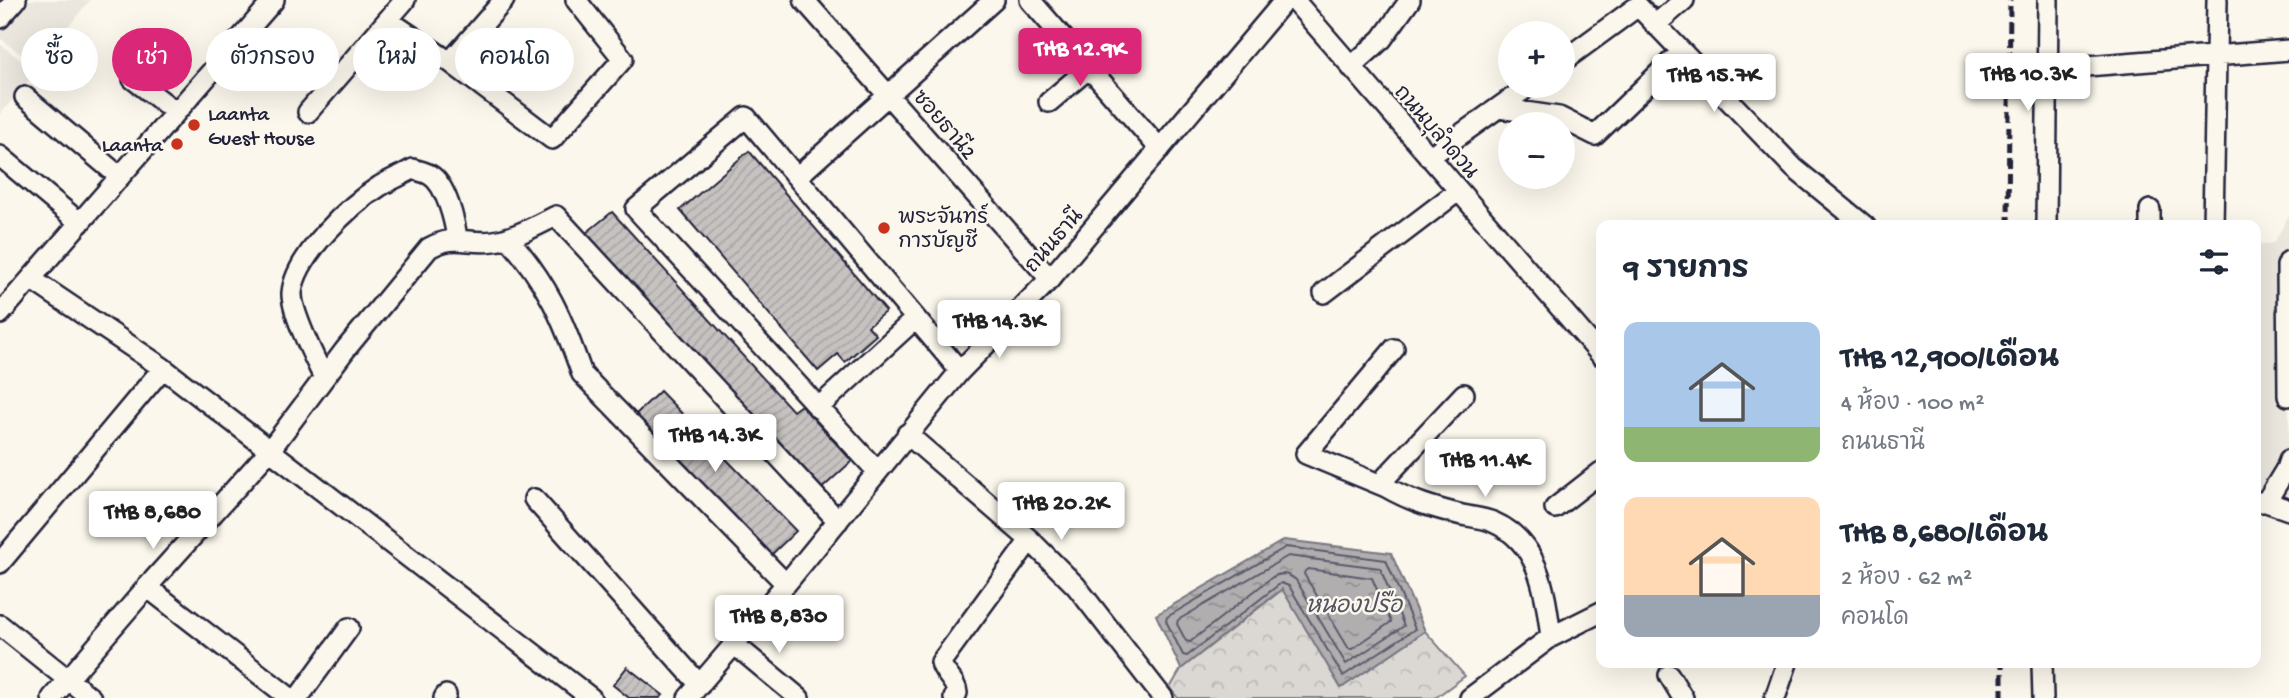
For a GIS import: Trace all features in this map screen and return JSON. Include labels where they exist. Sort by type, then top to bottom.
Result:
[{"type":"street","points":[[0,18],[16,0]]},
{"type":"street","points":[[0,314],[274,0]]},
{"type":"street","points":[[308,112],[405,0]]},
{"type":"street","points":[[450,62],[504,0]]},
{"type":"street","points":[[388,20],[450,62],[552,139],[623,59],[576,0]]},
{"type":"street","name":"ซอยธานี2","points":[[804,0],[1051,279]]},
{"type":"street","points":[[1030,0],[1160,149]]},
{"type":"street","name":"ถนนธานี","points":[[694,692],[960,371],[1051,279],[1285,0]]},
{"type":"street","name":"ถนนบุลำดวน","points":[[1294,0],[1596,349]]},
{"type":"street","points":[[1351,67],[1381,38],[1410,0]]},
{"type":"street","points":[[1655,25],[1684,0]]},
{"type":"street","points":[[2046,220],[2048,0]]},
{"type":"street","points":[[2213,220],[2217,0]]},
{"type":"street","points":[[797,177],[988,2]]},
{"type":"street","points":[[1575,52],[1638,6],[1794,168],[1858,220]]},
{"type":"street","points":[[2049,69],[2289,50]]},
{"type":"street","points":[[1499,108],[1559,117],[1595,135],[1681,52]]},
{"type":"street","points":[[1049,102],[1089,68]]},
{"type":"street","points":[[149,91],[176,112]]},
{"type":"street","points":[[25,97],[120,177]]},
{"type":"street","points":[[1429,157],[1513,98]]},
{"type":"street","points":[[877,471],[636,209],[747,117],[960,371]]},
{"type":"street","points":[[0,156],[80,223]]},
{"type":"street","points":[[324,379],[296,310],[292,293],[298,273],[329,228],[379,187],[414,169],[437,181],[452,212],[457,239]]},
{"type":"street","points":[[1324,293],[1458,191]]},
{"type":"street","points":[[52,698],[270,450],[429,248],[441,241],[457,239],[492,242],[508,238],[556,216],[838,521]]},
{"type":"street","points":[[508,238],[530,263],[549,292],[567,330],[582,374],[786,584]]},
{"type":"street","points":[[2289,261],[2289,397]]},
{"type":"street","points":[[31,279],[163,368],[591,698]]},
{"type":"street","points":[[818,408],[915,319]]},
{"type":"street","points":[[1394,349],[1306,454],[1386,487],[1410,501],[1492,521],[1515,535],[1530,551],[1545,592],[1551,637]]},
{"type":"street","points":[[0,563],[163,368]]},
{"type":"street","points":[[1386,487],[1386,477],[1464,394]]},
{"type":"street","points":[[907,434],[1030,540],[1076,586],[1163,698]]},
{"type":"street","points":[[2288,466],[2261,502],[2289,510]]},
{"type":"street","points":[[1555,508],[1596,476]]},
{"type":"street","points":[[534,499],[694,692]]},
{"type":"street","points":[[954,698],[957,687],[942,669],[941,662],[1030,540]]},
{"type":"street","points":[[147,587],[290,698]]},
{"type":"street","points":[[1470,698],[1551,637],[1596,614]]},
{"type":"street","points":[[0,625],[91,698]]},
{"type":"street","points":[[298,698],[349,628]]},
{"type":"street","points":[[734,644],[799,698]]},
{"type":"street","points":[[1775,698],[1785,668]]},
{"type":"street","points":[[2042,668],[2043,698]]},
{"type":"street","points":[[1669,675],[1683,698]]},
{"type":"shaded area","points":[[0,0],[90,0],[67,28],[21,28],[21,54],[0,38]]},
{"type":"shaded area","points":[[0,44],[21,60],[21,90],[0,114]]},
{"type":"shaded area","points":[[2289,215],[2289,502],[2261,494],[2261,244],[2274,243]]},
{"type":"green space","points":[[1283,589],[1341,688],[1425,631],[1465,676],[1435,698],[1178,698],[1170,688],[1181,669]]},
{"type":"water","name":"หนองปรือ","points":[[1284,540],[1391,553],[1425,631],[1341,688],[1282,589],[1181,669],[1156,615]]},
{"type":"building","points":[[749,151],[886,311],[868,326],[876,335],[845,362],[838,354],[818,371],[680,210]]},
{"type":"building","points":[[612,212],[793,411],[801,405],[852,461],[818,492],[586,233]]},
{"type":"building","points":[[660,391],[796,531],[770,556],[634,416]]},
{"type":"building","points":[[627,667],[663,695],[660,698],[629,698],[613,685]]},
{"type":"railway","points":[[2008,220],[2010,0]]},
{"type":"railway","points":[[2002,668],[2002,698]]},
{"type":"place","name":"Laanta Guest House","points":[[194,125]]},
{"type":"place","name":"Laanta","points":[[177,144]]},
{"type":"place","name":"พระจันทร์ การบัญชี","points":[[884,228]]}]
